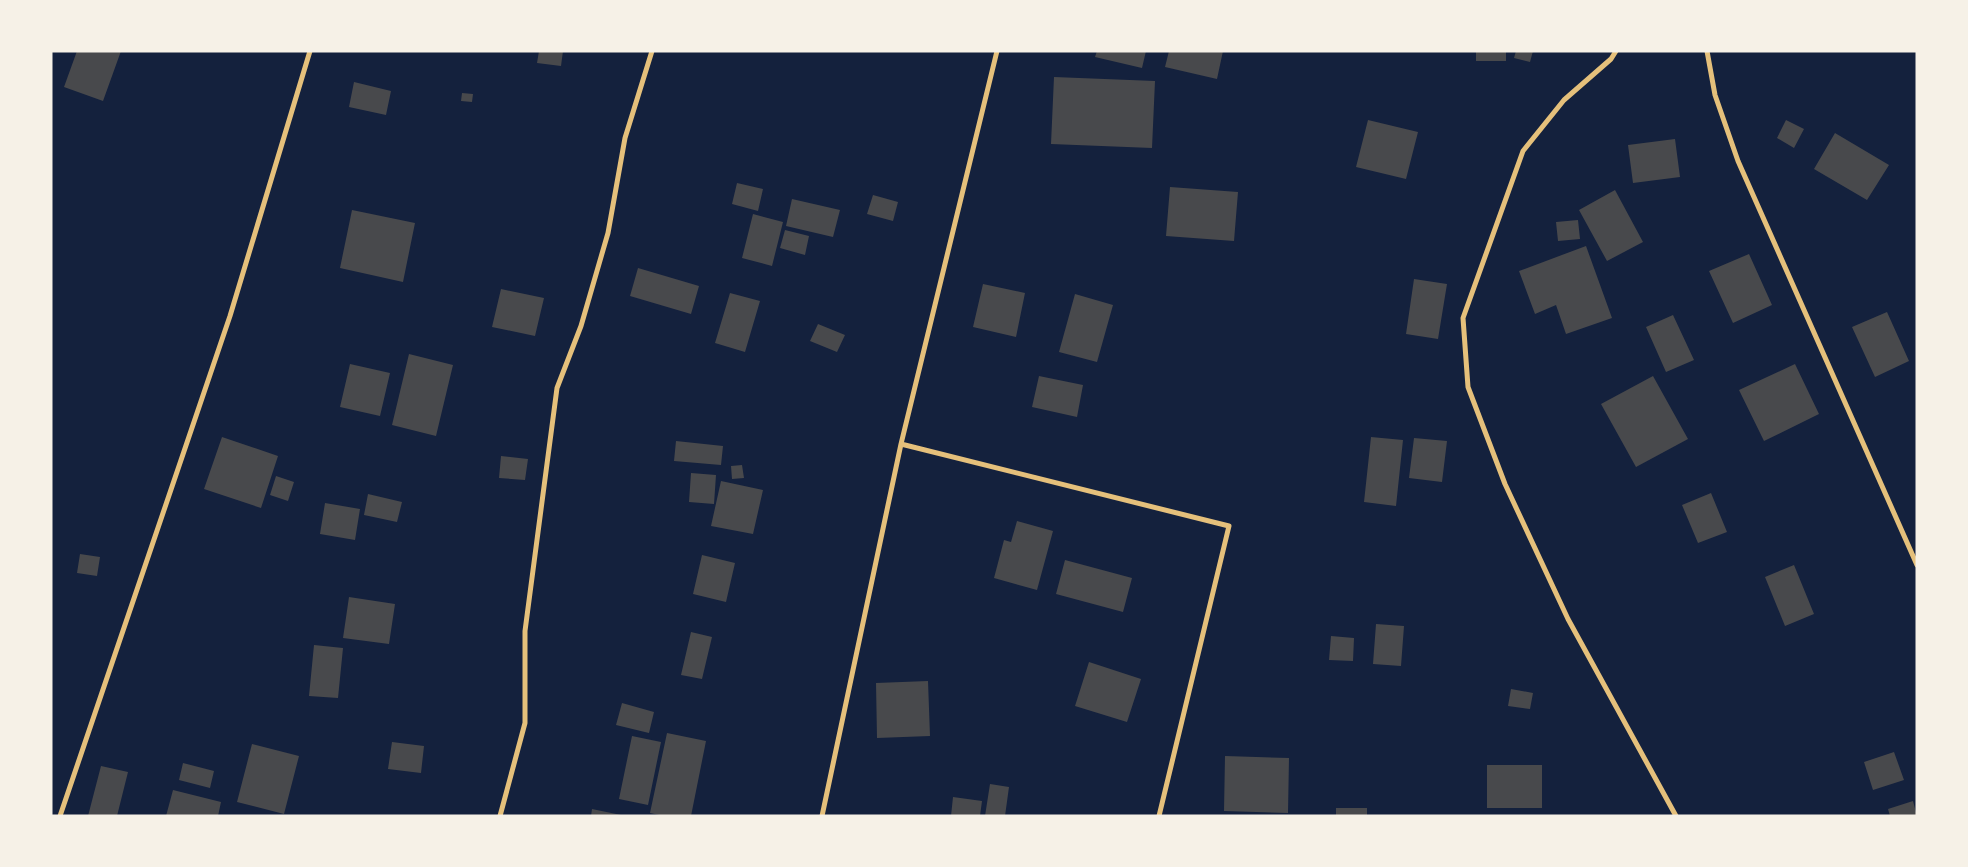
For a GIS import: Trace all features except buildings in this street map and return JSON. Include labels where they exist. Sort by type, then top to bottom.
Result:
[{"type":"street","points":[[60,816],[230,316],[310,51]]},
{"type":"street","points":[[500,816],[525,723],[525,631],[557,388],[581,326],[608,233],[625,138],[652,51]]},
{"type":"street","points":[[822,816],[901,444],[997,51]]},
{"type":"street","points":[[1616,51],[1611,58],[1564,100],[1523,151],[1463,318],[1468,387],[1505,484],[1568,619],[1676,816]]},
{"type":"street","points":[[1708,51],[1715,95],[1738,161],[1917,565]]},
{"type":"street","points":[[901,444],[1229,526],[1159,816]]}]
